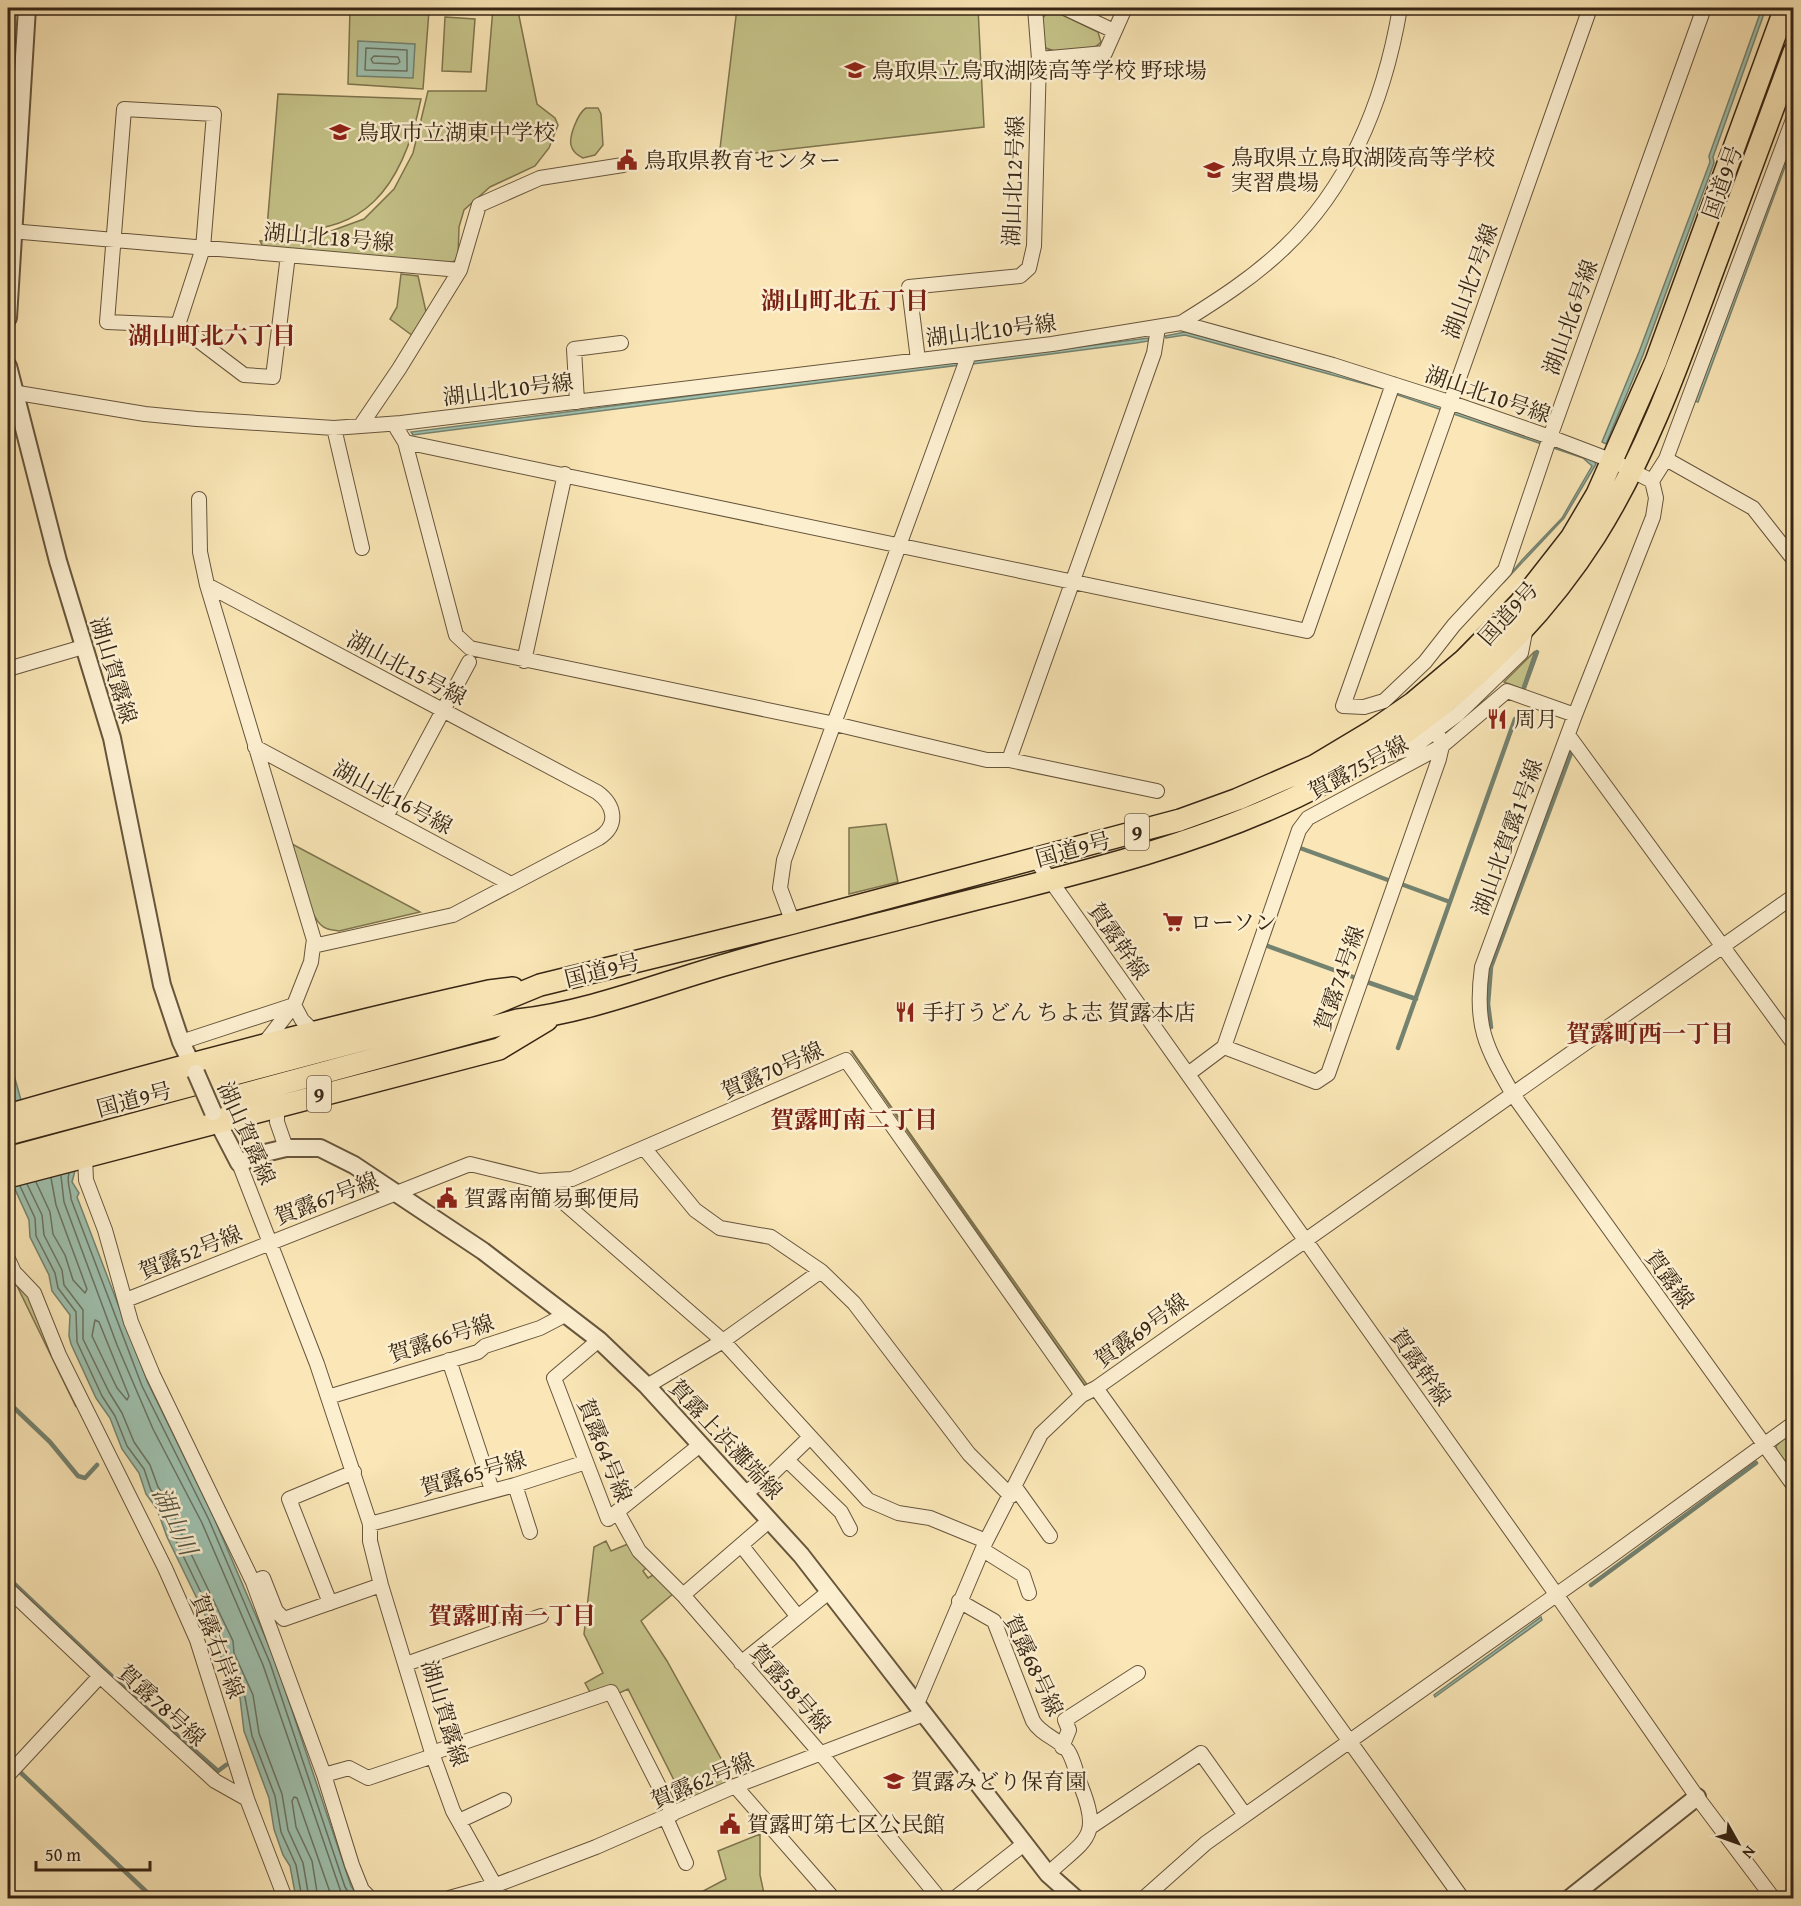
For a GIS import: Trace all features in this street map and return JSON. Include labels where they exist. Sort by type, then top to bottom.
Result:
[{"type":"highway","name":"国道9号","points":[[8,1158],[78,1152],[518,1020],[554,1016],[731,963],[1051,881],[1233,823],[1297,796],[1356,764],[1452,695],[1527,622],[1587,547],[1622,466],[1668,329],[1785,8]]},
{"type":"highway","name":"国道9号","points":[[8,1134],[63,1108],[484,1008],[540,986],[1036,860],[1180,820],[1238,799],[1314,766],[1394,717],[1464,660],[1520,603],[1622,466],[1680,360],[1794,52]]},
{"type":"highway","name":"9","points":[[8,1115],[63,1108],[263,1045],[314,1032],[489,991],[540,986]]},
{"type":"highway","name":"9","points":[[8,1177],[78,1152],[215,1116],[277,1105],[499,1049],[554,1016]]},
{"type":"street","points":[[8,318],[14,120],[27,8]]},
{"type":"street","name":"湖山北12号線","points":[[918,360],[909,287],[1020,276],[1029,268],[1034,246],[1039,59],[1035,8]]},
{"type":"street","points":[[1065,8],[1114,31]]},
{"type":"street","points":[[1039,59],[1105,53],[1125,8]]},
{"type":"street","points":[[1181,323],[1224,296],[1286,246],[1335,185],[1353,156],[1375,109],[1393,50],[1400,8]]},
{"type":"street","name":"湖山北7号線","points":[[1343,706],[1590,8]]},
{"type":"street","name":"湖山北6号線","points":[[1343,706],[1364,707],[1384,701],[1425,662],[1454,625],[1505,570],[1550,437],[1704,8]]},
{"type":"street","points":[[178,325],[203,248],[214,114],[124,109],[107,322],[178,325],[244,375],[273,377],[288,255]]},
{"type":"street","points":[[1622,466],[1652,481],[1666,459],[1794,117]]},
{"type":"street","points":[[361,425],[406,358],[460,270],[479,205],[540,178],[623,165]]},
{"type":"street","name":"湖山北18号線","points":[[11,231],[460,270]]},
{"type":"street","name":"湖山北10号線","points":[[12,401],[155,415],[334,428],[394,424],[969,354],[1181,323],[1449,402],[1550,437],[1622,466]]},
{"type":"street","points":[[1009,760],[1154,353],[1158,328]]},
{"type":"street","points":[[577,402],[574,349],[621,343]]},
{"type":"street","points":[[793,923],[780,888],[780,873],[969,354]]},
{"type":"street","name":"湖山賀露線","points":[[8,366],[12,401],[83,647],[112,738],[162,985],[181,1042],[239,1164],[328,1397],[370,1524],[369,1542],[432,1755],[459,1821],[502,1899]]},
{"type":"street","points":[[405,442],[1307,631],[1393,384]]},
{"type":"street","points":[[394,424],[405,442],[456,636],[470,648],[835,724],[987,760],[1009,760],[1157,791]]},
{"type":"street","points":[[334,428],[362,548]]},
{"type":"street","points":[[1666,459],[1753,508],[1794,560]]},
{"type":"street","points":[[524,661],[565,474]]},
{"type":"street","name":"湖山北賀露1号線","points":[[1514,1096],[1488,1051],[1480,1025],[1478,995],[1482,967],[1575,715],[1653,517],[1656,498],[1652,481]]},
{"type":"street","points":[[198,499],[200,552],[207,585],[314,940],[310,962],[294,1005],[263,1045]]},
{"type":"street","name":"湖山北15号線","points":[[207,585],[597,792],[612,807],[613,818],[604,835],[453,915],[313,946]]},
{"type":"street","points":[[1356,764],[1412,747],[1437,731],[1483,691],[1521,653],[1527,622]]},
{"type":"street","points":[[8,669],[83,647]]},
{"type":"street","points":[[387,817],[469,662]]},
{"type":"street","points":[[1483,691],[1490,705]]},
{"type":"street","name":"賀露75号線","points":[[1224,1047],[1299,830],[1308,818],[1442,746],[1507,691],[1575,715]]},
{"type":"street","points":[[1437,731],[1442,746]]},
{"type":"street","points":[[1568,735],[1794,1044]]},
{"type":"street","name":"賀露74号線","points":[[1224,1047],[1316,1082],[1328,1074],[1442,746]]},
{"type":"street","name":"湖山北16号線","points":[[255,747],[512,884]]},
{"type":"street","name":"賀露幹線","points":[[1036,860],[1556,1594],[1697,1797],[1773,1899]]},
{"type":"street","name":"賀露69号線","points":[[920,1709],[959,1601],[984,1546],[1041,1434],[1082,1395],[1096,1388],[1514,1096],[1794,896]]},
{"type":"street","points":[[181,1042],[294,1005]]},
{"type":"street","points":[[294,1005],[302,1020],[314,1032]]},
{"type":"street","points":[[1188,1074],[1224,1047]]},
{"type":"street","name":"賀露70号線","points":[[398,1193],[470,1164],[539,1181],[572,1179],[846,1060],[1082,1395]]},
{"type":"street","name":"賀露線","points":[[1514,1096],[1794,1486]]},
{"type":"street","points":[[277,1105],[277,1122],[286,1149]]},
{"type":"street","name":"賀露上浜灘端線","points":[[239,1164],[265,1153],[286,1149],[320,1148],[354,1165],[398,1193],[507,1268],[599,1340],[647,1386],[770,1520],[830,1591],[1048,1874],[1075,1899]]},
{"type":"street","points":[[644,1148],[695,1210],[720,1228],[771,1237],[820,1271],[854,1303],[969,1455],[1013,1492],[1050,1536]]},
{"type":"street","points":[[78,1152],[131,1322],[153,1375],[253,1582],[324,1775],[352,1864],[362,1890],[370,1899]]},
{"type":"street","points":[[539,1181],[723,1341],[867,1500],[898,1513],[930,1518],[984,1546],[1023,1575],[1029,1593]]},
{"type":"street","name":"賀露67号線","points":[[269,1242],[398,1193]]},
{"type":"street","name":"賀露52号線","points":[[126,1300],[269,1242]]},
{"type":"street","name":"賀露右岸線","points":[[8,1258],[14,1272],[34,1293],[59,1355],[165,1568],[197,1640],[248,1799],[285,1899]]},
{"type":"street","points":[[647,1386],[723,1341],[820,1271]]},
{"type":"street","name":"賀露66号線","points":[[328,1397],[449,1360],[540,1328],[565,1315]]},
{"type":"street","name":"賀露64号線","points":[[599,1340],[554,1378],[608,1519],[700,1446]]},
{"type":"street","points":[[449,1360],[492,1490]]},
{"type":"street","points":[[1096,1388],[1462,1899]]},
{"type":"street","points":[[1144,1899],[1187,1858],[1245,1815],[1794,1423]]},
{"type":"street","points":[[745,1493],[787,1460],[809,1438]]},
{"type":"street","points":[[787,1460],[841,1512],[850,1529]]},
{"type":"street","name":"賀露65号線","points":[[370,1524],[515,1485],[586,1462]]},
{"type":"street","points":[[330,1603],[289,1498],[354,1472]]},
{"type":"street","points":[[515,1485],[530,1532]]},
{"type":"street","name":"賀露58号線","points":[[618,1513],[639,1551],[682,1595],[822,1755],[939,1899]]},
{"type":"street","points":[[682,1595],[770,1520]]},
{"type":"street","points":[[741,1545],[798,1617]]},
{"type":"street","points":[[253,1582],[263,1578],[276,1611],[284,1619],[381,1585]]},
{"type":"street","points":[[8,1589],[100,1676]]},
{"type":"street","points":[[741,1663],[830,1591]]},
{"type":"street","name":"賀露68号線","points":[[959,1601],[994,1621],[1037,1728],[1068,1751],[1090,1808],[1092,1826]]},
{"type":"street","points":[[406,1664],[541,1616]]},
{"type":"street","points":[[1062,1747],[1069,1730],[1065,1720],[1138,1673]]},
{"type":"street","name":"賀露78号線","points":[[8,1775],[100,1676],[215,1781],[248,1799]]},
{"type":"street","points":[[324,1775],[349,1768],[368,1778],[611,1692],[669,1816],[686,1863]]},
{"type":"street","name":"賀露62号線","points":[[449,1899],[496,1885],[669,1816],[735,1786],[822,1755],[920,1709]]},
{"type":"street","points":[[1048,1874],[1084,1840],[1092,1826],[1201,1753],[1245,1815]]},
{"type":"street","points":[[735,1786],[833,1899]]},
{"type":"street","points":[[1570,1899],[1697,1797]]},
{"type":"street","points":[[459,1821],[504,1800]]},
{"type":"street","points":[[955,1899],[1024,1844]]},
{"type":"shaded area","points":[[46,8],[144,8],[144,13],[48,11]]},
{"type":"shaded area","points":[[350,8],[429,11],[423,89],[348,84]]},
{"type":"shaded area","points":[[493,8],[518,11],[537,104],[555,118],[558,125],[549,148],[535,166],[490,187],[464,210],[459,227],[458,259],[449,264],[263,247],[260,241],[309,239],[364,219],[394,189],[413,153],[428,91],[486,91]]},
{"type":"shaded area","name":"鳥取県立鳥取湖陵高等学校 野球場","points":[[737,8],[978,8],[984,127],[719,157]]},
{"type":"shaded area","points":[[1052,10],[1098,32],[1101,42],[1090,49],[1074,52],[1050,50],[1044,47],[1042,18]]},
{"type":"shaded area","points":[[445,17],[475,19],[471,72],[442,71]]},
{"type":"shaded area","points":[[278,94],[421,99],[403,158],[390,182],[374,202],[354,217],[329,226],[301,230],[267,228]]},
{"type":"shaded area","points":[[586,108],[598,108],[601,114],[603,145],[595,155],[583,158],[573,150],[571,139],[577,120]]},
{"type":"shaded area","points":[[401,274],[418,276],[427,316],[413,336],[390,319],[397,307]]},
{"type":"shaded area","points":[[1535,651],[1522,689],[1504,682]]},
{"type":"shaded area","points":[[886,824],[898,882],[849,894],[849,828]]},
{"type":"shaded area","points":[[292,844],[420,912],[339,931],[325,928],[311,910]]},
{"type":"shaded area","points":[[852,1051],[1088,1386],[1086,1387]]},
{"type":"shaded area","points":[[8,1272],[31,1297],[76,1407],[17,1286],[8,1276]]},
{"type":"shaded area","points":[[1793,1429],[1793,1474],[1777,1452],[1776,1446]]},
{"type":"shaded area","points":[[606,1541],[611,1551],[628,1544],[646,1568],[643,1571],[648,1578],[653,1575],[674,1593],[641,1621],[667,1661],[734,1782],[685,1802],[628,1689],[617,1694],[591,1694],[585,1683],[603,1673],[584,1634],[594,1547]]},
{"type":"shaded area","points":[[760,1834],[760,1875],[765,1898],[706,1898],[703,1891],[726,1879],[718,1851]]},
{"type":"water","points":[[1762,8],[1766,8],[1713,157],[1714,163],[1643,355],[1606,444],[1602,442],[1639,352],[1710,162],[1709,156]]},
{"type":"water","points":[[358,41],[415,44],[413,78],[357,76]]},
{"type":"water","points":[[1793,138],[1793,145],[1698,402],[1695,401]]},
{"type":"water","points":[[1185,332],[1385,386],[1384,389],[1185,335],[1166,338],[1165,336]]},
{"type":"water","points":[[1148,338],[1149,341],[1136,343],[973,364],[973,361]]},
{"type":"water","points":[[960,361],[960,365],[413,435],[411,432]]},
{"type":"water","points":[[1396,390],[1593,459],[1596,464],[1564,518],[1503,583],[1562,518],[1592,466],[1583,458],[1395,394]]},
{"type":"water","name":"湖山川","points":[[8,1054],[21,1100],[76,1167],[72,1182],[79,1193],[77,1197],[148,1383],[214,1518],[275,1660],[351,1886],[359,1898],[296,1898],[290,1866],[283,1855],[274,1829],[269,1798],[244,1731],[240,1698],[220,1655],[220,1646],[167,1537],[157,1509],[146,1494],[139,1473],[122,1449],[110,1418],[96,1398],[71,1344],[70,1315],[52,1291],[49,1275],[30,1237],[29,1220],[8,1174]]},
{"type":"water","points":[[1541,1617],[1542,1620],[1435,1697],[1434,1695]]},
{"type":"waterway","points":[[1524,688],[1537,652]]},
{"type":"waterway","points":[[1398,1048],[1515,719]]},
{"type":"waterway","points":[[1491,1027],[1488,1004],[1491,967],[1571,753]]},
{"type":"waterway","points":[[1300,848],[1388,880]]},
{"type":"waterway","points":[[1401,884],[1450,902]]},
{"type":"waterway","points":[[1265,945],[1353,977]]},
{"type":"waterway","points":[[1367,982],[1416,999]]},
{"type":"waterway","points":[[8,1402],[50,1442],[78,1476],[85,1478],[97,1465]]},
{"type":"waterway","points":[[1591,1585],[1756,1463]]},
{"type":"waterway","points":[[8,1578],[139,1702],[218,1771],[226,1765]]},
{"type":"waterway","points":[[20,1772],[153,1898]]},
{"type":"place","name":"鳥取県立鳥取湖陵高等学校 野球場","points":[[855,70]]},
{"type":"place","name":"鳥取市立湖東中学校","points":[[340,132]]},
{"type":"place","name":"鳥取県教育センター","points":[[627,160]]},
{"type":"place","name":"鳥取県立鳥取湖陵高等学校 実習農場","points":[[1214,170]]},
{"type":"place","name":"周月","points":[[1497,719]]},
{"type":"place","name":"ローソン","points":[[1173,922]]},
{"type":"place","name":"手打うどん ちよ志 賀露本店","points":[[905,1012]]},
{"type":"place","name":"賀露南簡易郵便局","points":[[447,1198]]},
{"type":"place","name":"賀露みどり保育園","points":[[894,1781]]},
{"type":"place","name":"賀露町第七区公民館","points":[[730,1824]]},
{"type":"district","name":"湖山町北五丁目","points":[[845,300]]},
{"type":"district","name":"湖山町北六丁目","points":[[212,335]]},
{"type":"district","name":"賀露町西一丁目","points":[[1650,1033]]},
{"type":"district","name":"賀露町南二丁目","points":[[854,1119]]},
{"type":"district","name":"賀露町南一丁目","points":[[512,1615]]}]
